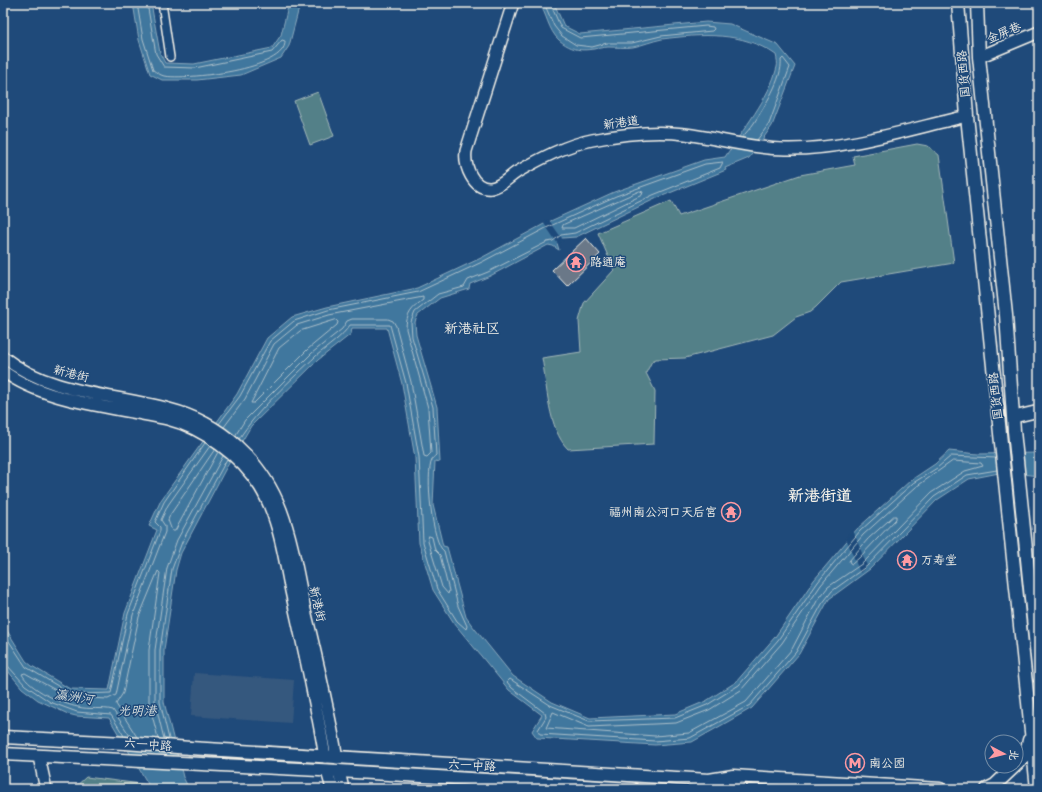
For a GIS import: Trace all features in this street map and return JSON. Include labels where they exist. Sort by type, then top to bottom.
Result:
[{"type":"main road","name":"国货西路","points":[[958,3],[967,116],[1037,789]]},
{"type":"main road","name":"国货西路","points":[[977,3],[978,57],[1006,314],[1014,431],[1039,677]]},
{"type":"main road","points":[[1024,756],[1026,754],[1030,729]]},
{"type":"main road","name":"六一中路","points":[[3,736],[709,780],[734,776],[940,789]]},
{"type":"main road","name":"六一中路","points":[[3,754],[130,762],[333,771],[632,789]]},
{"type":"main road","points":[[331,757],[333,771]]},
{"type":"main road","points":[[988,789],[995,785],[1006,774]]},
{"type":"main road","points":[[709,780],[741,789]]},
{"type":"street","points":[[162,3],[170,56]]},
{"type":"street","name":"新港道","points":[[513,4],[466,151],[468,170],[478,185],[489,188],[496,187],[516,173],[554,153],[588,141],[614,136],[642,132],[672,133],[763,147],[799,149],[850,143],[967,116]]},
{"type":"street","name":"金屏巷","points":[[978,57],[1039,32]]},
{"type":"street","name":"新港街","points":[[3,357],[24,371],[43,380],[104,396],[165,408],[202,428],[217,443],[251,466],[270,486],[286,524],[331,757]]},
{"type":"street","name":"新港街","points":[[3,371],[20,382],[41,391],[202,428]]},
{"type":"street","points":[[1014,417],[1039,411]]},
{"type":"street","points":[[39,757],[46,789]]},
{"type":"street","points":[[332,789],[333,771]]},
{"type":"street","points":[[333,771],[343,789]]},
{"type":"shaded area","points":[[194,673],[294,680],[291,723],[191,716]]},
{"type":"green space","points":[[318,92],[334,136],[310,145],[294,101]]},
{"type":"green space","points":[[917,144],[928,146],[939,155],[954,263],[841,282],[810,312],[796,317],[773,335],[685,358],[656,359],[652,361],[646,373],[655,391],[654,444],[568,449],[561,440],[552,419],[542,358],[581,352],[579,321],[584,303],[614,270],[598,233],[671,201],[679,216],[800,175],[855,165],[853,156]]},
{"type":"green space","points":[[86,777],[149,785],[151,789],[73,789]]},
{"type":"water","points":[[133,3],[151,3],[160,53],[165,63],[194,64],[272,48],[281,35],[289,3],[303,3],[299,8],[289,46],[281,58],[241,75],[197,80],[162,80],[150,74],[139,40]]},
{"type":"water","points":[[539,3],[554,3],[564,26],[580,34],[706,22],[730,24],[778,45],[795,66],[772,126],[749,158],[725,168],[726,170],[655,199],[576,237],[562,238],[557,243],[559,250],[548,245],[490,276],[470,284],[469,289],[440,298],[418,315],[415,322],[416,335],[437,407],[440,462],[435,461],[433,505],[443,546],[447,547],[466,617],[513,676],[552,702],[590,718],[675,714],[706,701],[736,682],[775,637],[814,580],[857,529],[911,480],[935,464],[949,451],[978,454],[1039,453],[1039,476],[1004,472],[969,479],[937,500],[870,569],[829,599],[799,654],[752,708],[692,742],[655,745],[537,738],[532,731],[542,715],[509,690],[454,623],[433,590],[419,543],[415,458],[402,384],[387,328],[352,328],[351,334],[318,360],[251,426],[225,470],[181,553],[176,570],[164,650],[164,702],[183,777],[189,789],[151,789],[109,718],[76,716],[68,714],[38,700],[22,688],[3,665],[3,624],[26,661],[32,666],[70,689],[109,690],[125,613],[157,530],[149,526],[161,500],[237,394],[267,338],[292,317],[327,307],[417,288],[481,258],[544,224],[614,192],[704,160],[725,157],[762,102],[777,67],[776,55],[763,47],[736,38],[721,36],[677,37],[662,39],[633,47],[608,47],[589,50],[572,48],[565,45],[552,32]]},
{"type":"pier","points":[[549,220],[563,240],[559,243],[560,247],[543,222]]},
{"type":"pier","points":[[853,530],[867,566],[860,573],[846,538]]},
{"type":"building","name":"路通庵","points":[[586,238],[600,254],[567,286],[552,270]]},
{"type":"place","name":"路通庵","points":[[576,262]]},
{"type":"place","name":"福州南公河口天后宫","points":[[731,512]]},
{"type":"place","name":"万寿堂","points":[[907,560]]},
{"type":"place","name":"南公园","points":[[855,763]]},
{"type":"district","name":"新港社区","points":[[472,328]]},
{"type":"district","name":"新港街道","points":[[820,496]]},
{"type":"water label","name":"瀛洲河","points":[[74,697]]},
{"type":"water label","name":"光明港","points":[[137,711]]}]
